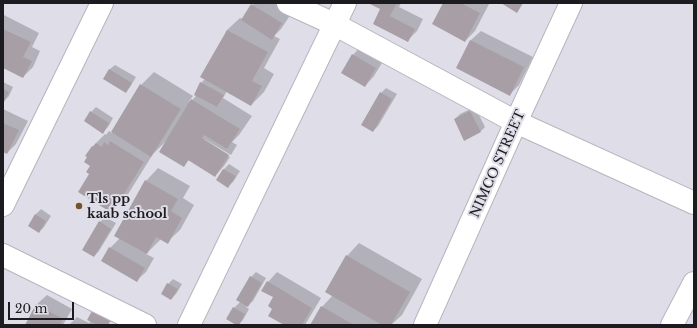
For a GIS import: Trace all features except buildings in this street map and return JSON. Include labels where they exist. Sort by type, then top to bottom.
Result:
[{"type":"street","points":[[3,205],[102,3]]},
{"type":"street","points":[[288,3],[334,24],[516,122],[694,203]]},
{"type":"street","points":[[189,325],[345,3]]},
{"type":"street","name":"NIMCO STREET","points":[[425,325],[571,3]]},
{"type":"street","points":[[3,255],[144,325]]},
{"type":"street","points":[[672,325],[694,283]]},
{"type":"place","name":"Tls pp kaab school","points":[[79,206]]}]
